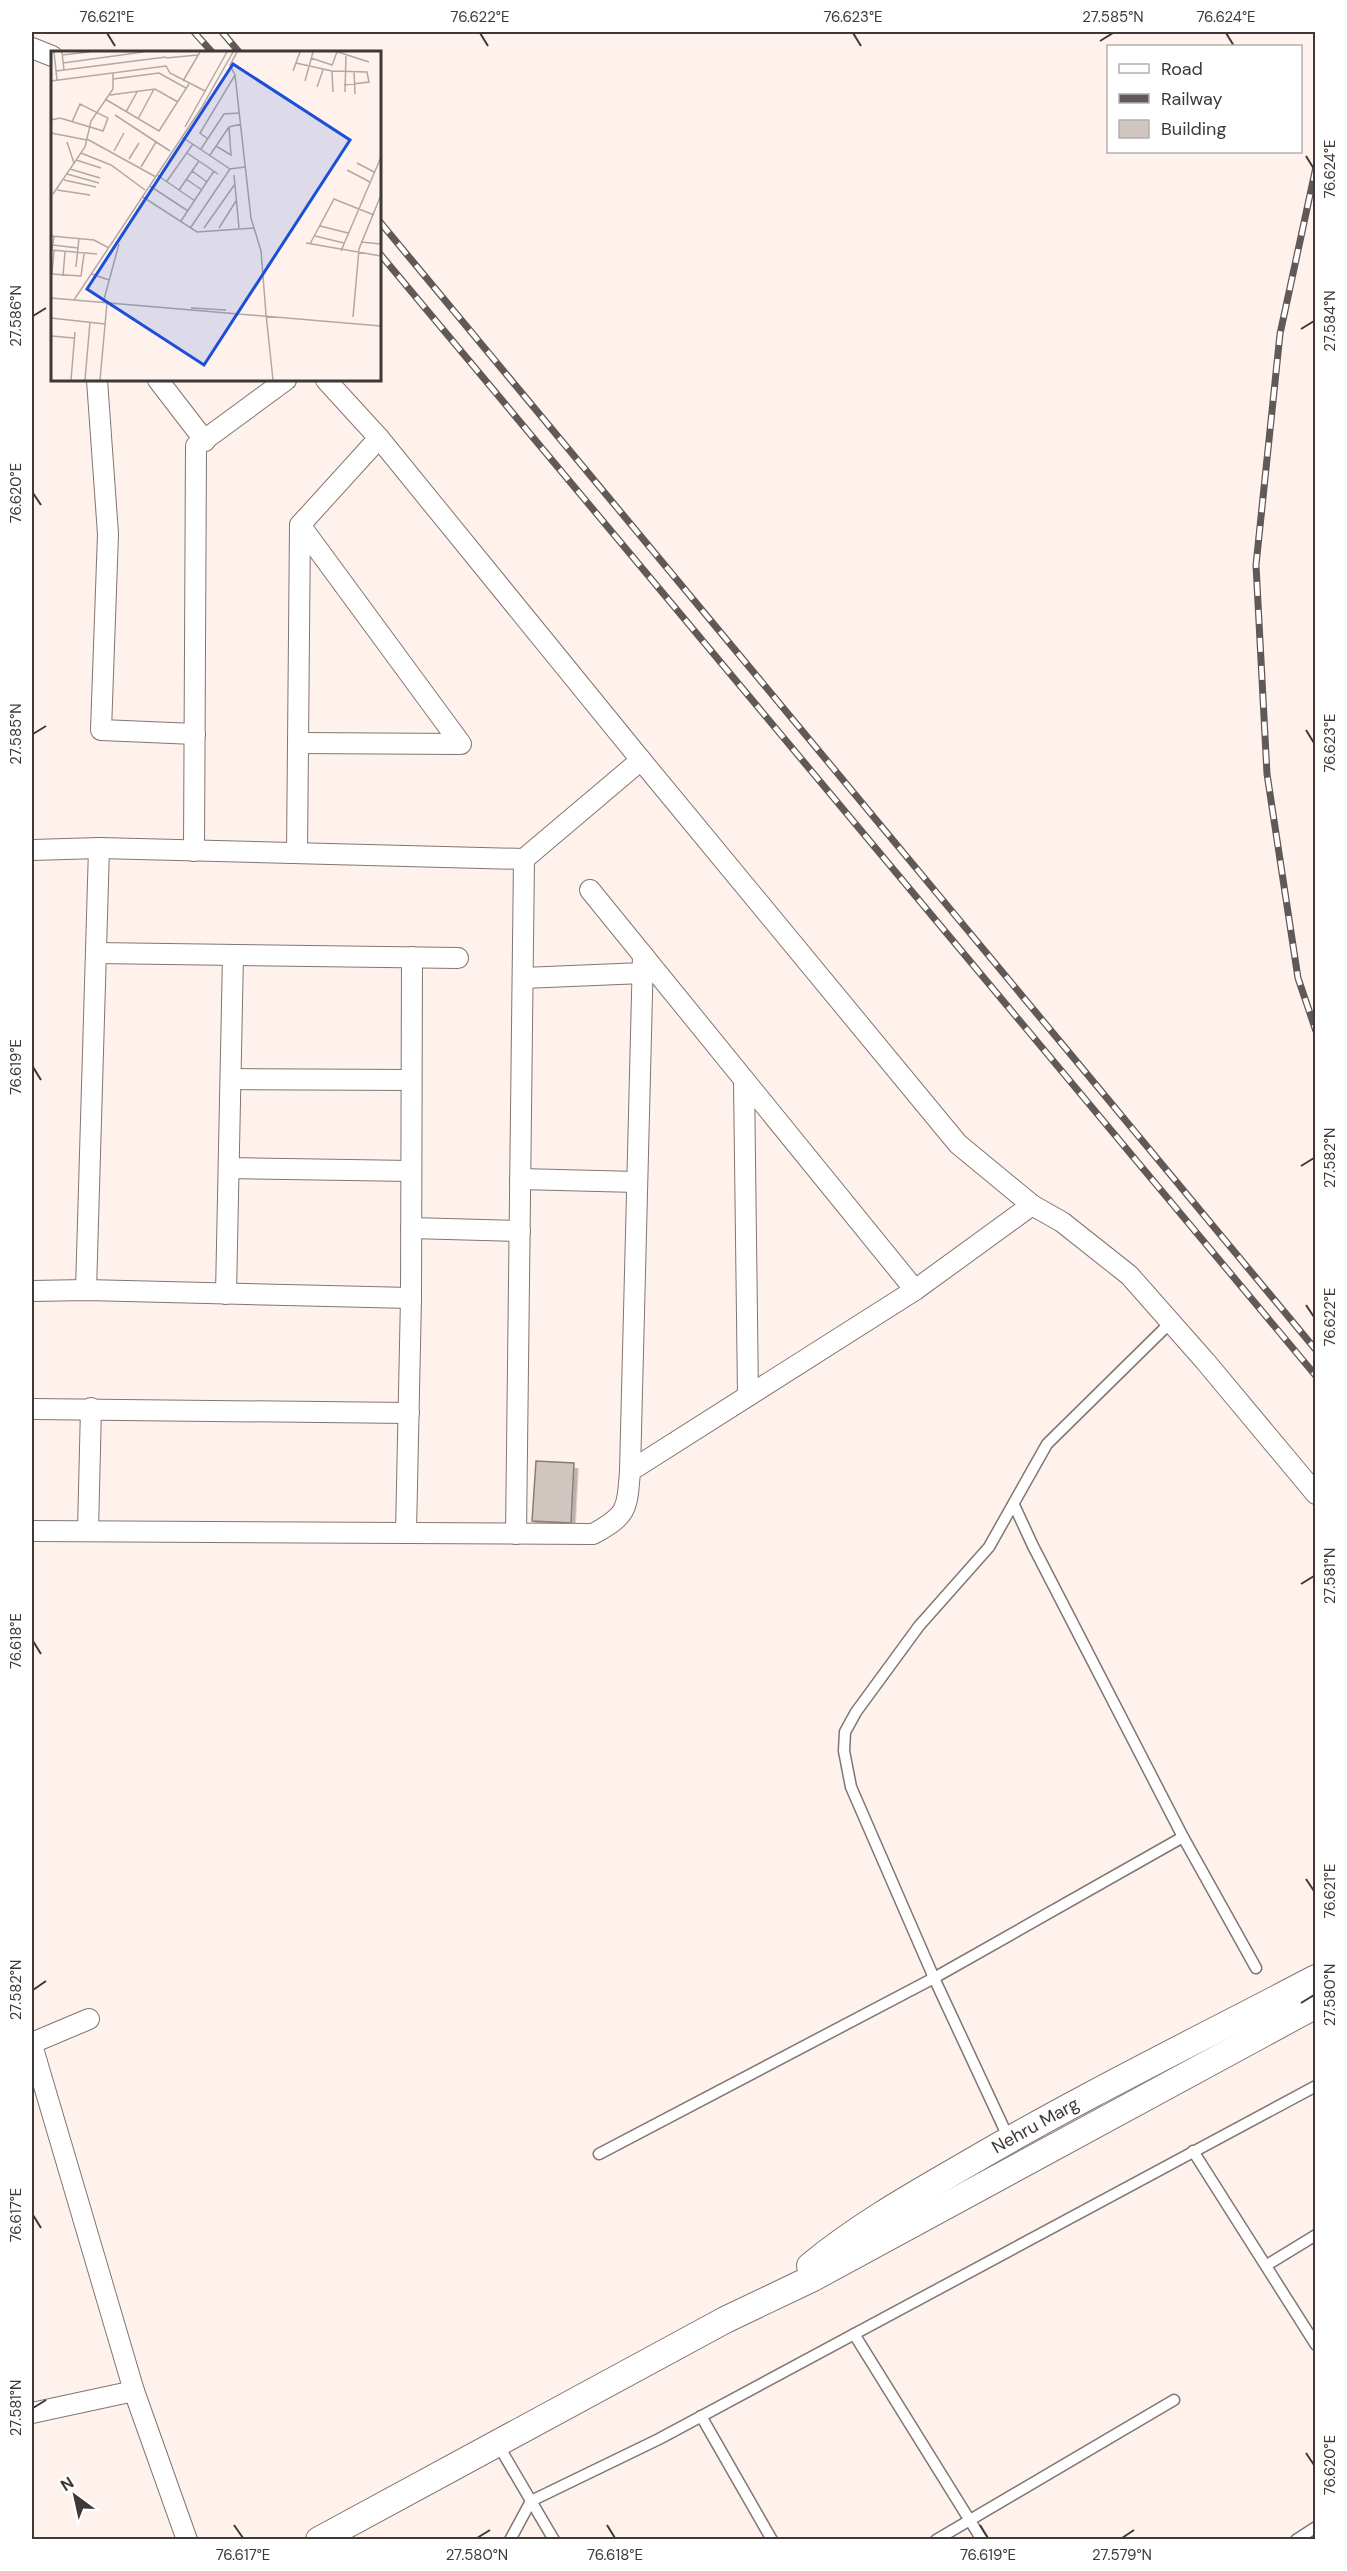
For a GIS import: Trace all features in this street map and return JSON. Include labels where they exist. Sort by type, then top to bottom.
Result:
[{"type":"street","points":[[32,48],[51,56]]},
{"type":"street","points":[[97,381],[108,534],[101,730],[195,734]]},
{"type":"street","points":[[159,381],[205,441]]},
{"type":"street","points":[[194,851],[196,446],[285,381]]},
{"type":"street","points":[[327,381],[379,438],[958,1144],[1032,1205],[1062,1222],[1129,1275],[1316,1494]]},
{"type":"street","points":[[297,853],[300,525],[379,438]]},
{"type":"street","points":[[298,743],[461,744],[300,525]]},
{"type":"street","points":[[32,850],[99,848],[524,859],[641,760]]},
{"type":"street","points":[[86,1290],[99,848]]},
{"type":"street","points":[[516,1534],[524,859]]},
{"type":"street","points":[[590,890],[643,964],[744,1080],[915,1290]]},
{"type":"street","points":[[96,953],[458,958]]},
{"type":"street","points":[[226,1294],[233,955]]},
{"type":"street","points":[[406,1533],[411,1298],[412,957]]},
{"type":"street","points":[[523,978],[643,964]]},
{"type":"street","points":[[32,1531],[593,1534],[617,1521],[627,1504],[630,1471],[643,964]]},
{"type":"street","points":[[231,1079],[411,1080]]},
{"type":"street","points":[[744,1080],[748,1396]]},
{"type":"street","points":[[229,1168],[411,1171]]},
{"type":"street","points":[[520,1179],[637,1182]]},
{"type":"street","points":[[630,1471],[915,1290],[1032,1205]]},
{"type":"street","points":[[411,1228],[520,1231]]},
{"type":"street","points":[[32,1291],[86,1290],[411,1298]]},
{"type":"street","points":[[88,1531],[91,1408]]},
{"type":"street","points":[[32,1409],[409,1413]]},
{"type":"street","name":"Nehru Marg","points":[[771,2299],[836,2245],[1009,2139],[1316,1978]]},
{"type":"street","points":[[319,2540],[725,2320],[771,2299],[1316,2005]]},
{"type":"street","points":[[89,2019],[32,2044],[134,2391],[187,2540]]},
{"type":"street","points":[[32,2413],[134,2391]]},
{"type":"lane","points":[[1009,2139],[934,1978],[851,1787],[844,1751],[845,1732],[856,1712],[919,1626],[989,1547],[1014,1505],[1025,1479],[1047,1444],[1171,1322]]},
{"type":"lane","points":[[1014,1505],[1184,1837],[1256,1968]]},
{"type":"lane","points":[[599,2154],[934,1978],[1184,1837]]},
{"type":"lane","points":[[510,2540],[531,2501],[587,2476],[701,2416],[1316,2086]]},
{"type":"lane","points":[[1193,2151],[1316,2345]]},
{"type":"lane","points":[[1267,2265],[1316,2235]]},
{"type":"lane","points":[[854,2334],[982,2540]]},
{"type":"lane","points":[[936,2540],[1174,2400]]},
{"type":"lane","points":[[701,2416],[772,2540]]},
{"type":"lane","points":[[497,2443],[554,2540]]},
{"type":"lane","points":[[1296,2540],[1316,2527]]},
{"type":"building","points":[[536,1461],[574,1463],[571,1523],[532,1521]]},
{"type":"railway","points":[[194,32],[211,51]]},
{"type":"railway","points":[[222,32],[238,51]]},
{"type":"railway","points":[[1316,167],[1280,334],[1256,565],[1267,774],[1298,978],[1316,1031]]},
{"type":"railway","points":[[381,223],[1316,1350]]},
{"type":"railway","points":[[381,255],[1316,1376]]}]
